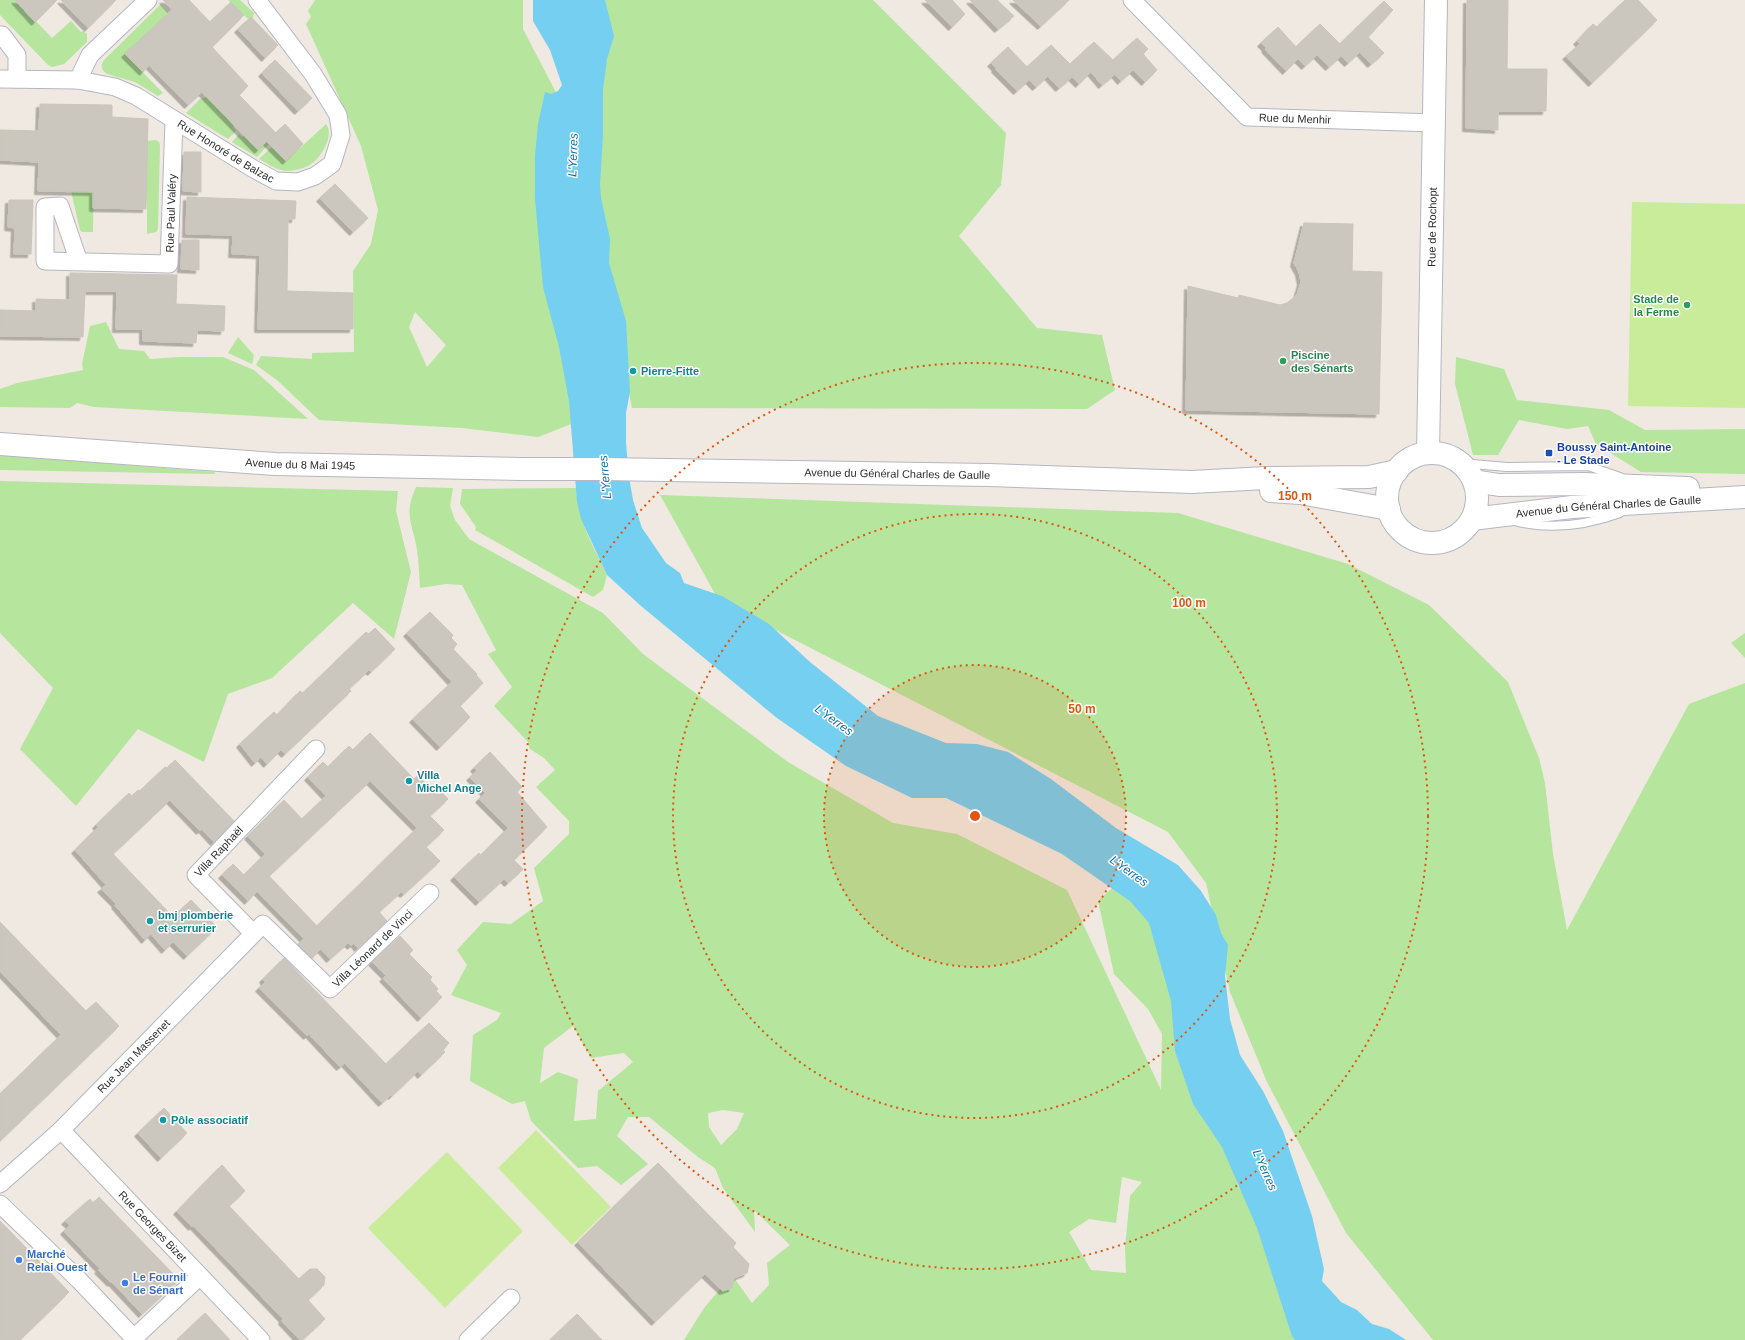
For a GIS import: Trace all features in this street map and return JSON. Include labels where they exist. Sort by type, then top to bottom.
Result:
[{"type":"main road","name":"Rue de Rochopt","points":[[1428,453],[1436,0]]},
{"type":"main road","name":"Avenue du 8 Mai 1945","points":[[0,444],[275,464],[521,469],[602,468]]},
{"type":"main road","points":[[1428,453],[1452,457],[1461,463],[1469,471],[1474,481],[1477,500],[1477,507],[1472,519],[1464,531],[1451,539],[1437,543],[1422,542],[1408,536],[1392,519],[1389,508],[1388,495],[1390,482],[1397,471],[1406,462],[1417,456],[1428,453]]},
{"type":"main road","name":"Avenue du Général Charles de Gaulle","points":[[602,468],[669,471],[989,475],[1192,482],[1266,478],[1369,477],[1397,471]]},
{"type":"main road","name":"Avenue du Général Charles de Gaulle","points":[[1474,481],[1499,485],[1584,484],[1647,494],[1745,497]]},
{"type":"main road","name":"Avenue du Général Charles de Gaulle","points":[[1192,482],[1256,490],[1300,493],[1389,508]]},
{"type":"main road","name":"Avenue du Général Charles de Gaulle","points":[[1472,519],[1572,507],[1647,494],[1745,492]]},
{"type":"street","points":[[78,80],[90,55],[148,0]]},
{"type":"street","name":"Rue Honoré de Balzac","points":[[0,79],[78,80],[115,87],[136,96],[276,181],[298,182],[315,176],[332,164],[341,135],[338,115],[313,74],[257,0]]},
{"type":"street","name":"Rue du Menhir","points":[[1132,0],[1247,117],[1435,123]]},
{"type":"street","points":[[0,35],[17,55],[17,79]]},
{"type":"street","name":"Rue Paul Valéry","points":[[79,262],[169,264],[174,120]]},
{"type":"street","name":"Villa Raphaël","points":[[258,929],[196,875],[316,749]]},
{"type":"street","name":"Villa Léonard de Vinci","points":[[258,929],[330,989],[430,893]]},
{"type":"street","name":"Rue Jean Massenet","points":[[0,1184],[61,1130],[258,929]]},
{"type":"street","name":"Rue Georges Bizet","points":[[61,1130],[261,1340]]},
{"type":"street","points":[[0,1204],[80,1280],[134,1338],[200,1276]]},
{"type":"street","points":[[468,1340],[512,1298]]},
{"type":"lane","points":[[1461,463],[1507,467],[1588,466],[1647,494]]},
{"type":"green space","points":[[0,0],[29,0],[22,7],[52,38],[71,21],[81,32],[83,31],[87,34],[87,42],[64,64],[52,67],[48,65],[0,15]]},
{"type":"green space","points":[[228,0],[240,0],[254,13],[253,18],[251,17],[248,19]]},
{"type":"green space","points":[[315,0],[523,0],[523,29],[561,102],[579,421],[538,437],[462,428],[319,420],[278,381],[256,365],[261,356],[312,359],[312,353],[354,352],[353,271],[371,244],[378,210],[361,146],[306,24],[311,17],[308,11]],"holes":[[[415,312],[446,345],[427,367],[409,327]]]},
{"type":"green space","points":[[592,0],[873,0],[1006,133],[1001,185],[959,236],[1037,328],[1102,335],[1115,390],[1087,409],[632,408],[614,317],[591,164]]},
{"type":"green space","points":[[161,4],[168,13],[125,54],[163,93],[158,96],[135,82],[107,74],[103,70],[102,66],[106,58]]},
{"type":"green space","points":[[216,89],[235,125],[233,127],[236,131],[228,139],[186,113],[200,99],[207,97]]},
{"type":"green space","points":[[326,124],[329,134],[326,146],[319,157],[309,165],[297,170],[287,171],[276,168],[259,159],[272,147],[286,161]]},
{"type":"green space","points":[[239,134],[242,137],[244,135],[258,149],[267,142],[269,144],[257,157],[232,142]]},
{"type":"green space","points":[[156,140],[160,145],[158,229],[156,232],[147,234],[147,141]]},
{"type":"green space","points":[[94,171],[93,232],[82,232],[80,230],[71,191]]},
{"type":"green space","name":"Stade de la Ferme","points":[[1632,202],[1745,204],[1745,408],[1628,406]]},
{"type":"green space","points":[[106,322],[119,349],[144,351],[150,359],[223,357],[254,370],[308,419],[94,407],[77,403],[70,408],[0,407],[0,389],[17,383],[83,370],[82,364],[90,326]]},
{"type":"green space","points":[[238,337],[254,355],[252,364],[228,353]]},
{"type":"green space","points":[[1456,357],[1504,369],[1517,400],[1609,410],[1645,430],[1745,429],[1745,474],[1641,472],[1596,444],[1588,426],[1567,429],[1519,420],[1498,455],[1473,455],[1455,384]]},
{"type":"green space","points":[[0,455],[214,472],[215,474],[0,470]]},
{"type":"green space","points":[[0,481],[398,491],[396,511],[411,572],[394,639],[353,603],[272,678],[228,694],[204,762],[138,729],[76,806],[20,749],[53,688],[0,633]]},
{"type":"green space","points":[[416,487],[453,488],[450,506],[455,520],[469,539],[603,613],[643,654],[788,762],[893,823],[957,834],[1067,890],[1161,1090],[1162,1034],[1148,1009],[1114,974],[1098,901],[1121,880],[1153,917],[1224,1115],[1238,1186],[1281,1253],[1329,1340],[684,1340],[704,1308],[732,1275],[752,1303],[769,1285],[767,1263],[790,1245],[754,1210],[755,1232],[723,1188],[715,1168],[698,1157],[649,1117],[628,1117],[617,1136],[648,1164],[621,1185],[597,1166],[578,1168],[531,1121],[525,1101],[512,1104],[470,1081],[473,1035],[497,1020],[501,1013],[451,995],[467,965],[457,950],[483,922],[511,924],[543,901],[534,868],[569,834],[569,821],[536,787],[555,770],[544,758],[530,749],[528,742],[494,706],[512,687],[488,654],[496,650],[462,585],[446,584],[420,588],[417,550],[410,519],[410,505]],"holes":[[[573,1026],[591,1058],[624,1053],[633,1062],[598,1091],[596,1119],[574,1121],[578,1079],[558,1072],[540,1083],[544,1048]],[[723,1110],[744,1113],[737,1129],[721,1145],[709,1127],[708,1113]],[[1122,1177],[1142,1182],[1130,1196],[1125,1247],[1126,1273],[1091,1270],[1069,1232],[1089,1219],[1116,1223]]]},
{"type":"green space","points":[[576,488],[577,500],[583,523],[607,575],[603,590],[593,597],[475,530],[476,527],[460,504],[462,489]]},
{"type":"green space","points":[[660,495],[1178,513],[1348,564],[1429,605],[1508,682],[1539,758],[1545,783],[1553,854],[1567,930],[1689,704],[1745,683],[1745,1340],[1433,1340],[1346,1233],[1267,1082],[1230,992],[1206,883],[1168,832],[719,601]]},
{"type":"green space","points":[[1745,633],[1745,658],[1731,643]]},
{"type":"green space","points":[[536,1130],[611,1207],[572,1245],[498,1168]]},
{"type":"green space","points":[[447,1152],[523,1231],[445,1308],[368,1228]]},
{"type":"water","name":"L'Yerres","points":[[533,0],[605,0],[614,36],[607,59],[603,90],[603,134],[600,185],[601,198],[610,239],[609,263],[626,321],[630,392],[626,413],[626,443],[633,500],[642,528],[666,563],[680,573],[684,583],[722,596],[769,624],[810,662],[878,716],[946,743],[977,744],[1008,752],[1051,779],[1116,828],[1178,865],[1201,891],[1216,915],[1221,933],[1228,945],[1225,976],[1230,1019],[1240,1055],[1263,1091],[1283,1131],[1312,1216],[1324,1269],[1322,1281],[1341,1302],[1357,1310],[1372,1324],[1389,1329],[1406,1340],[1295,1340],[1292,1336],[1257,1228],[1222,1147],[1193,1104],[1175,1051],[1171,1001],[1149,923],[1130,901],[1062,854],[946,798],[912,798],[846,766],[777,718],[641,606],[607,575],[581,519],[577,502],[569,401],[559,347],[543,287],[535,199],[535,156],[538,124],[545,92],[551,94],[558,91],[562,85],[550,50],[533,21]]},
{"type":"building","points":[[15,0],[57,0],[35,22]]},
{"type":"building","points":[[61,0],[116,0],[88,28]]},
{"type":"building","points":[[163,0],[189,0],[210,22],[231,2],[244,15],[212,47],[248,86],[239,95],[276,133],[285,124],[303,144],[286,161],[267,142],[275,133],[258,150],[202,92],[188,105],[149,65],[143,72],[125,54],[172,10]]},
{"type":"building","points":[[925,0],[952,0],[965,14],[952,27]]},
{"type":"building","points":[[970,0],[997,0],[1014,16],[998,29]]},
{"type":"building","points":[[1013,0],[1069,0],[1041,26]]},
{"type":"building","points":[[1467,0],[1508,0],[1507,69],[1547,69],[1546,111],[1498,111],[1498,130],[1466,128]]},
{"type":"building","points":[[1625,0],[1638,0],[1657,20],[1592,83],[1566,56],[1580,44],[1577,41],[1593,24],[1597,27]]},
{"type":"building","points":[[1384,1],[1393,10],[1368,37],[1384,53],[1371,64],[1360,52],[1348,63],[1341,56],[1329,67],[1317,55],[1305,66],[1298,59],[1286,71],[1261,43],[1278,27],[1296,47],[1320,24],[1340,44]]},
{"type":"building","points":[[251,17],[278,45],[265,58],[238,29]]},
{"type":"building","points":[[1137,38],[1148,49],[1143,54],[1157,70],[1145,82],[1133,70],[1121,81],[1115,74],[1102,85],[1091,72],[1079,84],[1072,77],[1059,88],[1048,76],[1036,87],[1029,80],[1017,91],[991,63],[1008,47],[1027,67],[1051,45],[1070,64],[1094,42],[1113,60]]},
{"type":"building","points":[[275,60],[312,98],[298,111],[262,73]]},
{"type":"building","points":[[40,104],[112,105],[112,117],[148,119],[146,209],[93,208],[93,192],[38,191],[39,162],[0,160],[0,130],[39,131]]},
{"type":"building","points":[[184,152],[201,152],[201,192],[183,191]]},
{"type":"building","points":[[335,184],[368,218],[353,232],[320,198]]},
{"type":"building","points":[[187,197],[296,201],[295,219],[288,219],[287,291],[353,293],[353,329],[258,329],[260,255],[232,254],[233,235],[186,234]]},
{"type":"building","points":[[9,200],[33,200],[31,254],[14,254],[15,228],[8,227]]},
{"type":"building","name":"Piscine des Sénarts","points":[[1304,223],[1353,224],[1352,271],[1382,272],[1379,414],[1186,410],[1188,286],[1238,298],[1239,295],[1280,305],[1287,303],[1297,295],[1301,282],[1299,272],[1294,263]]},
{"type":"building","points":[[182,240],[199,240],[199,270],[181,269]]},
{"type":"building","points":[[70,273],[177,275],[176,304],[225,306],[224,331],[197,330],[196,343],[143,341],[143,329],[116,329],[117,291],[85,291],[83,337],[0,336],[0,310],[36,311],[36,299],[70,300]]},
{"type":"building","points":[[430,612],[453,635],[451,638],[457,644],[453,649],[477,674],[476,675],[483,683],[460,706],[470,717],[440,747],[413,719],[452,682],[407,633]]},
{"type":"building","points":[[375,628],[395,649],[371,672],[369,670],[349,689],[351,691],[285,754],[281,750],[267,764],[261,757],[255,763],[240,744],[274,712],[277,715],[300,691],[303,693],[366,632],[369,634]]},
{"type":"building","points":[[370,733],[414,779],[418,775],[433,792],[438,788],[448,799],[430,816],[444,830],[426,847],[440,861],[404,894],[401,892],[379,912],[387,921],[358,948],[354,943],[351,946],[348,943],[330,959],[321,949],[312,958],[298,944],[304,939],[257,891],[248,901],[222,875],[233,864],[244,875],[265,854],[248,836],[284,800],[302,819],[326,796],[308,777],[323,762],[328,767],[349,746],[353,750]],"holes":[[[370,781],[417,828],[317,926],[269,876]]]},
{"type":"building","points":[[490,752],[522,787],[517,792],[547,827],[514,860],[523,869],[508,883],[504,879],[479,902],[454,877],[479,853],[481,855],[508,828],[479,799],[485,793],[470,777],[477,771],[474,768]]},
{"type":"building","points":[[175,760],[234,821],[214,842],[202,829],[200,831],[170,800],[113,854],[173,917],[191,900],[217,927],[187,956],[173,942],[165,950],[151,934],[145,940],[115,905],[116,904],[101,889],[106,885],[75,850],[98,827],[96,825],[129,793],[132,796],[138,790],[140,791],[165,767],[167,768]]},
{"type":"building","points":[[0,922],[86,1011],[96,1002],[119,1026],[0,1141],[0,1094],[61,1035],[0,971]]},
{"type":"building","points":[[400,936],[413,950],[409,954],[432,977],[430,980],[438,989],[436,991],[442,997],[421,1018],[383,978],[386,976],[372,962]]},
{"type":"building","points":[[284,958],[386,1064],[429,1023],[449,1043],[443,1050],[445,1052],[421,1075],[418,1071],[392,1096],[391,1095],[382,1103],[345,1063],[340,1067],[309,1034],[307,1036],[259,988],[265,982],[263,979]]},
{"type":"building","name":"Pôle associatif","points":[[164,1108],[187,1133],[161,1158],[138,1133]]},
{"type":"building","points":[[658,1163],[736,1243],[733,1247],[749,1264],[747,1273],[734,1278],[732,1288],[723,1291],[705,1274],[655,1322],[578,1242]]},
{"type":"building","points":[[222,1165],[245,1191],[229,1206],[299,1279],[310,1269],[317,1269],[325,1277],[324,1285],[308,1300],[325,1319],[302,1340],[300,1340],[282,1321],[283,1319],[193,1225],[192,1227],[177,1211]]},
{"type":"building","points":[[99,1197],[179,1280],[142,1314],[112,1282],[111,1283],[98,1270],[100,1269],[64,1231],[70,1225],[65,1221],[90,1199],[93,1203]]},
{"type":"building","name":"Marché Relai Ouest","points":[[0,1221],[69,1292],[20,1340],[0,1340]]},
{"type":"building","points":[[205,1313],[230,1340],[177,1340]]},
{"type":"building","points":[[577,1314],[602,1340],[550,1340]]},
{"type":"place","name":"Stade de la Ferme","points":[[1687,305]]},
{"type":"place","name":"Piscine des Sénarts","points":[[1283,361]]},
{"type":"place","name":"Pierre-Fitte","points":[[633,371]]},
{"type":"place","name":"Boussy Saint-Antoine - Le Stade","points":[[1549,453]]},
{"type":"place","name":"Villa Michel Ange","points":[[409,781]]},
{"type":"place","name":"bmj plomberie et serrurier","points":[[150,921]]},
{"type":"place","name":"Pôle associatif","points":[[163,1120]]},
{"type":"place","name":"Marché Relai Ouest","points":[[19,1260]]},
{"type":"place","name":"Le Fournil de Sénart","points":[[125,1283]]}]
